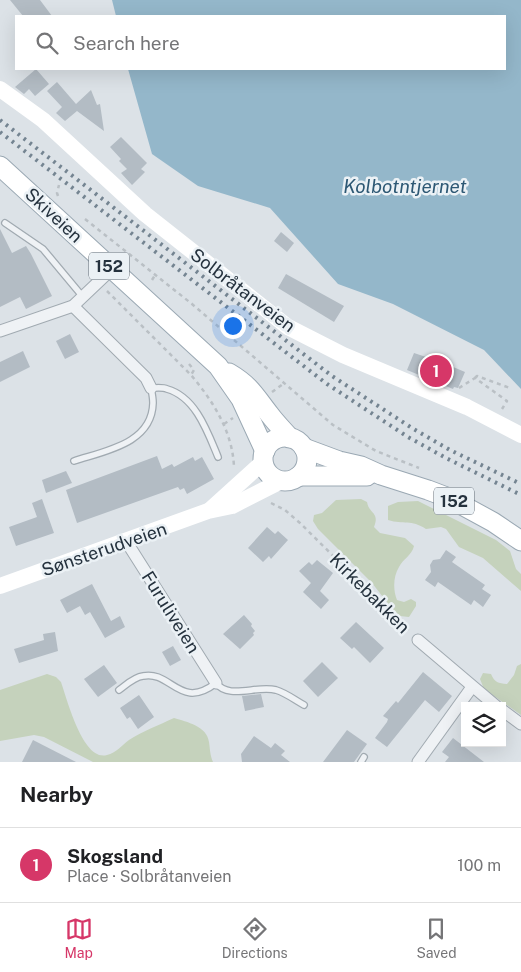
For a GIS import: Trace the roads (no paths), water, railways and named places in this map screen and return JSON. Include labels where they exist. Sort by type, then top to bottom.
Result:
[{"type":"main road","name":"Skiveien","points":[[0,166],[218,366],[244,382],[270,415],[297,443],[339,461],[361,466],[381,475],[428,490],[462,505],[493,522],[521,541]]},
{"type":"main road","name":"Skiveien","points":[[218,366],[241,399],[264,456]]},
{"type":"main road","points":[[264,456],[275,440],[282,438],[297,443],[306,463],[304,470],[299,476]]},
{"type":"main road","name":"152","points":[[264,456],[264,468],[269,474],[281,481],[294,479],[299,476]]},
{"type":"main road","name":"Skiveien","points":[[299,476],[381,475]]},
{"type":"street","name":"Solbråtanveien","points":[[0,89],[43,120],[145,214],[288,327],[343,356],[467,408],[521,435]]},
{"type":"street","points":[[0,331],[74,306],[112,269]]},
{"type":"street","points":[[74,306],[146,378],[151,388]]},
{"type":"street","name":"Sønsterudveien","points":[[208,511],[264,456]]},
{"type":"street","name":"Sønsterudveien","points":[[0,586],[208,511],[232,506],[281,481]]},
{"type":"street","name":"Furuliveien","points":[[126,540],[216,683]]},
{"type":"street","name":"Kirkebakken","points":[[418,640],[491,702]]},
{"type":"street","points":[[418,762],[472,687]]},
{"type":"street","points":[[506,713],[521,724]]},
{"type":"lane","points":[[5,223],[43,249],[83,297]]},
{"type":"lane","points":[[74,461],[135,439],[150,421],[154,404],[151,388],[167,388],[180,395],[192,406],[207,429],[218,457]]},
{"type":"lane","points":[[119,690],[143,676],[157,677],[179,690],[190,693],[201,692],[216,683],[222,689],[230,692],[263,688],[276,690],[287,694],[304,705]]},
{"type":"water","name":"Kolbotntjernet","points":[[112,0],[521,0],[521,389],[484,350],[393,304],[338,284],[270,208],[198,186],[152,154],[128,70],[506,70],[506,15],[116,15]]},
{"type":"railway","points":[[0,120],[332,376],[412,428],[450,450],[521,484]]},
{"type":"railway","points":[[0,132],[327,384],[408,437],[521,495]]},
{"type":"place","name":"Skogsland","points":[[436,371]]}]
